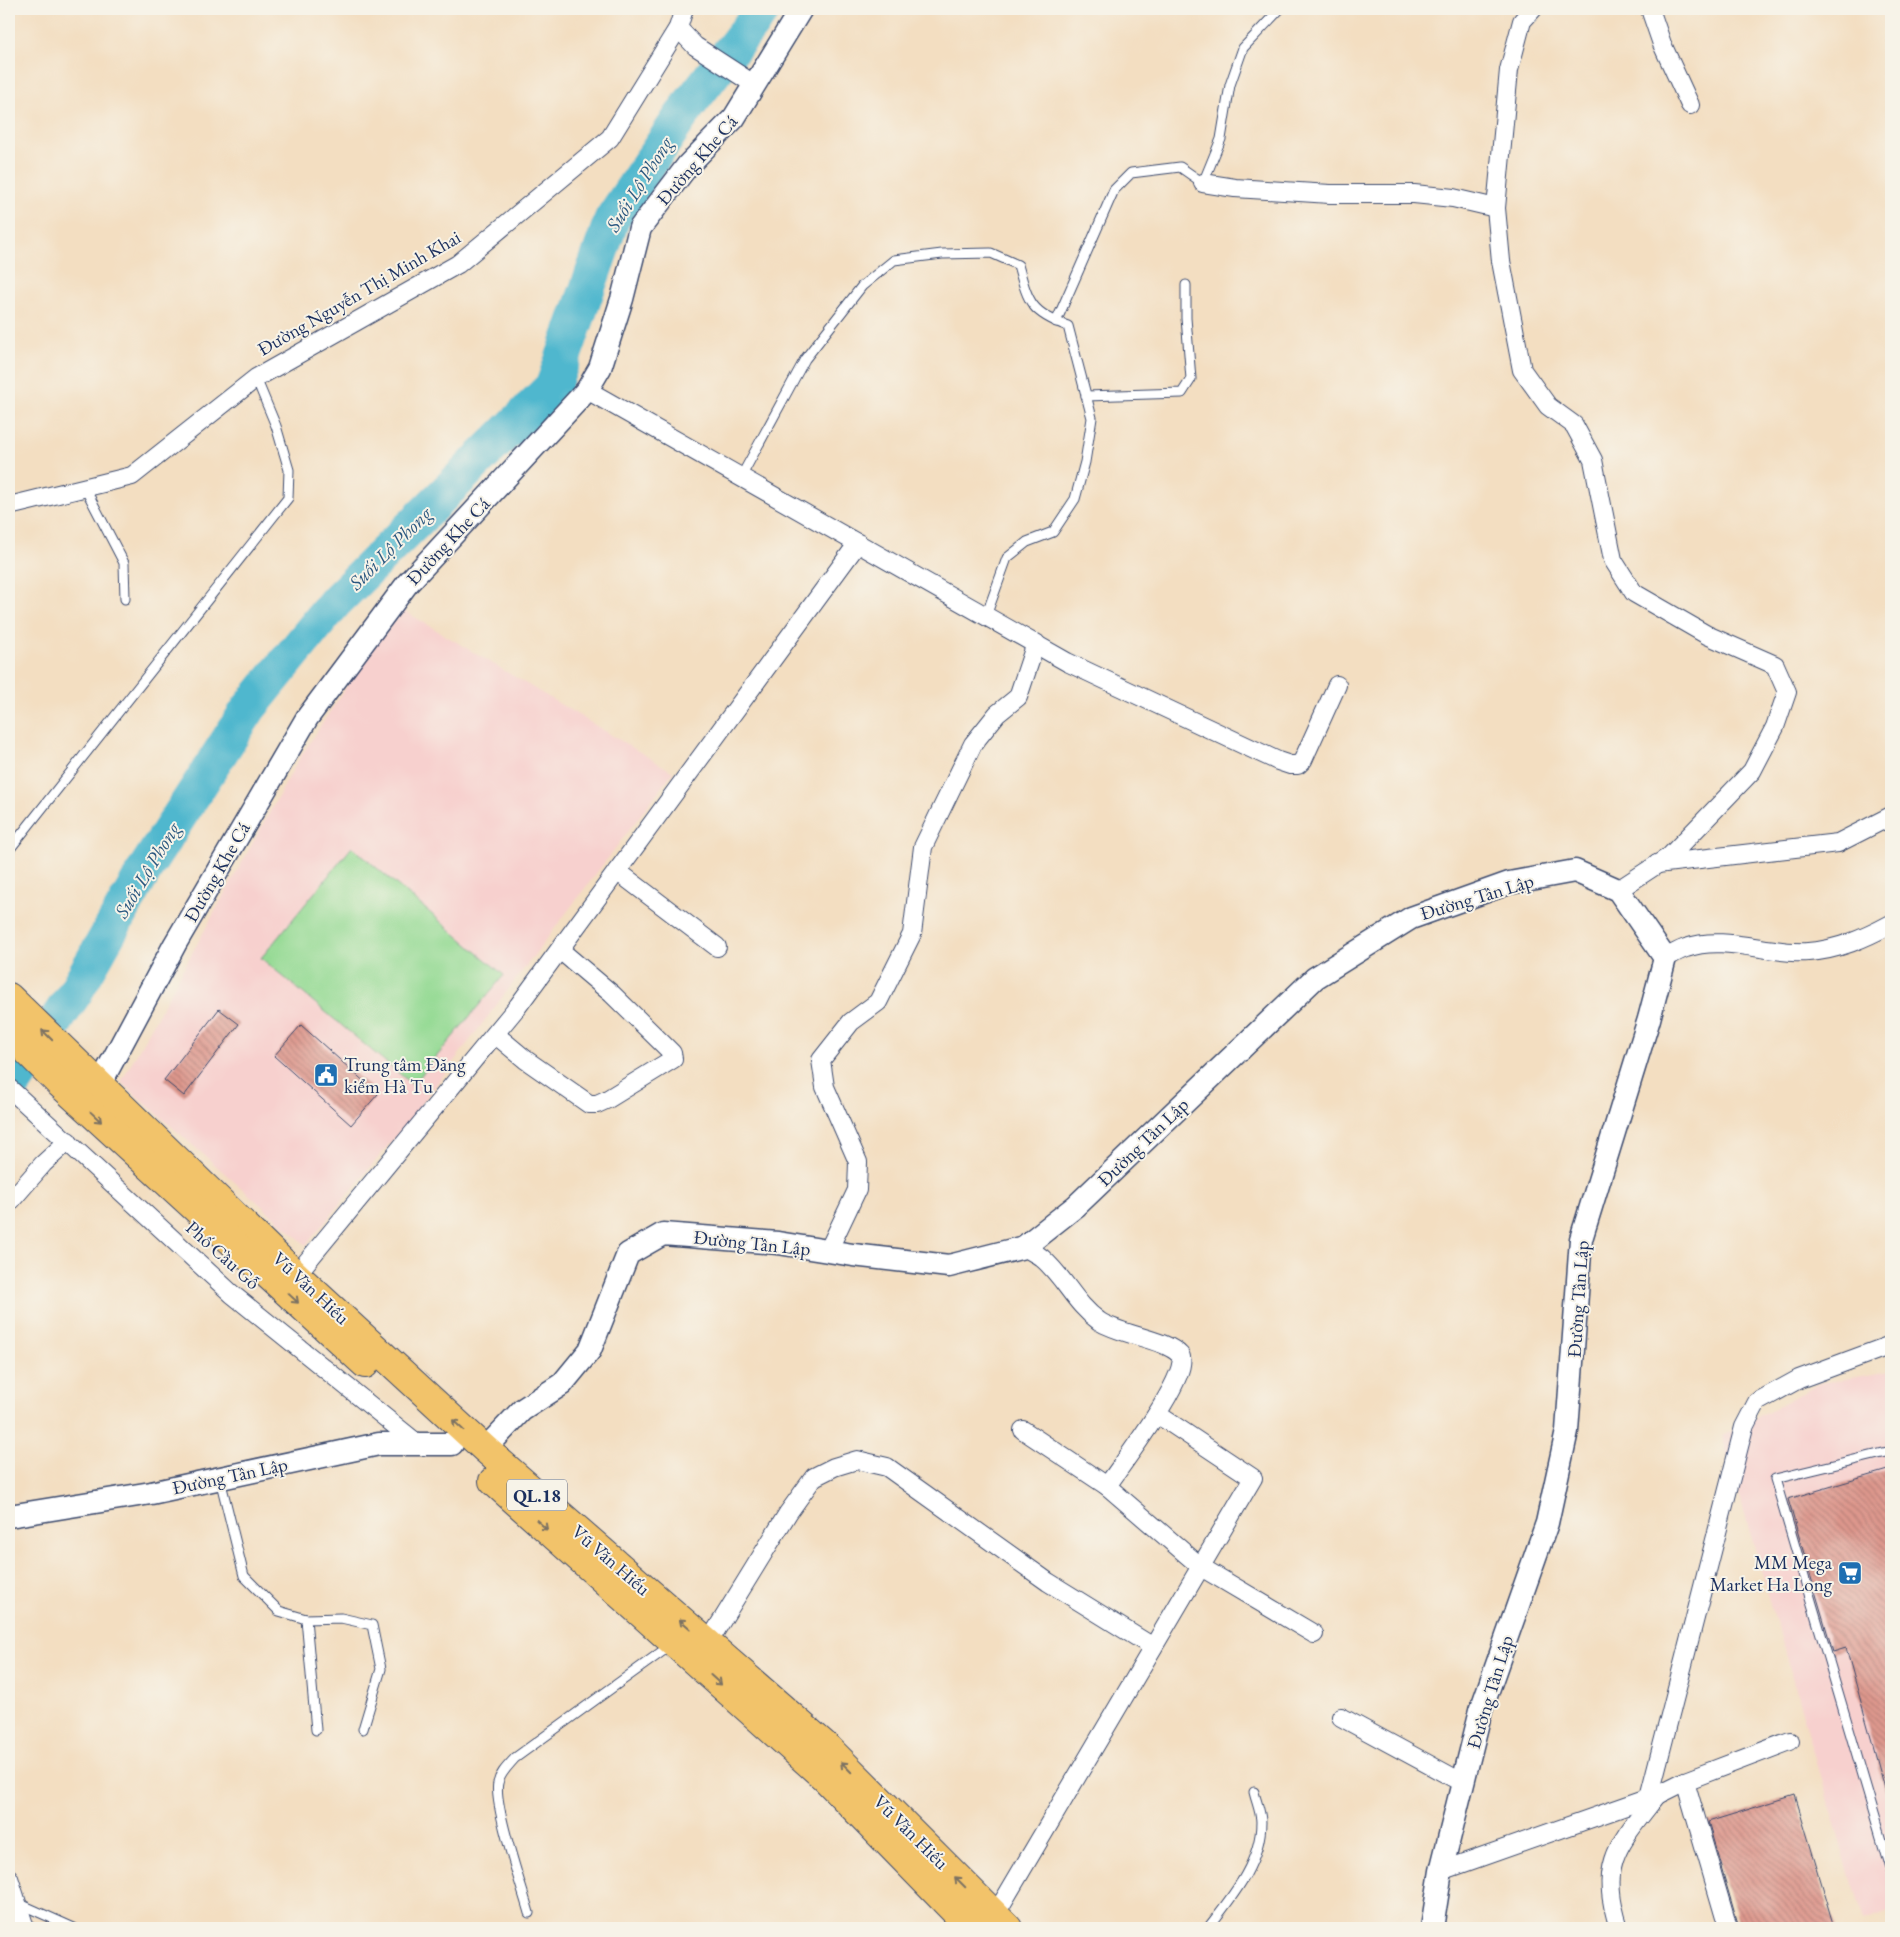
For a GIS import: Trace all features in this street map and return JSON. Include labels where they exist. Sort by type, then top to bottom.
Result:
[{"type":"main road","name":"QL.18","points":[[9,997],[80,1080]]},
{"type":"main road","name":"QL.18","points":[[9,1034],[80,1080]]},
{"type":"main road","name":"Vũ Văn Hiếu","points":[[80,1080],[296,1274],[485,1449],[828,1748],[991,1925]]},
{"type":"main road","name":"Vũ Văn Hiếu","points":[[80,1080],[452,1444],[991,1925]]},
{"type":"street","name":"Đường Nguyễn Thị Minh Khai","points":[[9,506],[132,476],[256,378],[458,264],[610,138],[678,28],[684,9]]},
{"type":"street","name":"Đường Khe Cá","points":[[80,1080],[175,944],[307,718],[407,584],[587,390],[600,368],[622,299],[640,228],[688,165],[734,118],[801,9]]},
{"type":"street","points":[[1533,9],[1522,22],[1509,70],[1496,208],[1501,261],[1522,370],[1548,406],[1574,425],[1593,460],[1613,560],[1634,593],[1707,635],[1775,665],[1786,692],[1775,727],[1752,771],[1670,856],[1618,890],[1665,958],[1686,948],[1714,944],[1806,952],[1830,949],[1858,940],[1891,924]]},
{"type":"street","points":[[1650,9],[1662,44],[1690,105]]},
{"type":"street","points":[[678,28],[695,46],[754,85]]},
{"type":"street","points":[[1203,183],[1235,188],[1330,194],[1424,195],[1453,198],[1496,208]]},
{"type":"street","points":[[587,390],[1067,662],[1290,765],[1298,765],[1303,760],[1337,685]]},
{"type":"street","points":[[296,1274],[496,1035],[858,543]]},
{"type":"street","points":[[828,1251],[857,1190],[858,1162],[825,1087],[821,1060],[851,1022],[878,1002],[912,934],[923,847],[973,744],[997,714],[1018,697],[1036,643]]},
{"type":"street","points":[[1657,864],[1838,843],[1891,816]]},
{"type":"street","points":[[617,871],[717,947]]},
{"type":"street","name":"Đường Tân Lập","points":[[485,1449],[522,1410],[562,1384],[568,1377],[590,1350],[628,1254],[663,1234],[778,1244],[949,1266],[1024,1247],[1076,1206],[1314,978],[1411,918],[1509,883],[1576,871],[1618,890]]},
{"type":"street","points":[[496,1035],[526,1060],[589,1104],[596,1104],[608,1099],[673,1059],[672,1053],[612,994],[560,950]]},
{"type":"street","name":"Đường Tân Lập","points":[[1432,1928],[1441,1871],[1482,1710],[1547,1523],[1567,1431],[1581,1239],[1649,1019],[1665,958]]},
{"type":"street","name":"Phố Cầu Gỗ","points":[[9,1088],[232,1294],[418,1444]]},
{"type":"street","points":[[9,1203],[43,1164],[68,1141]]},
{"type":"street","points":[[1024,1247],[1042,1258],[1080,1304],[1104,1324],[1169,1348],[1180,1356],[1182,1364],[1180,1374],[1157,1414],[1107,1486]]},
{"type":"street","points":[[1619,1928],[1611,1898],[1610,1871],[1620,1842],[1653,1796],[1744,1427],[1757,1402],[1799,1379],[1891,1345]]},
{"type":"street","points":[[991,1925],[1253,1478],[1157,1414]]},
{"type":"street","points":[[1023,1430],[1107,1486],[1201,1567],[1314,1634]]},
{"type":"street","name":"Đường Tân Lập","points":[[9,1516],[151,1493],[378,1444],[452,1444]]},
{"type":"street","points":[[708,1643],[788,1512],[814,1477],[834,1467],[858,1460],[887,1467],[1048,1582],[1153,1647]]},
{"type":"street","points":[[1341,1716],[1463,1782]]},
{"type":"street","points":[[1441,1871],[1653,1796],[1684,1781],[1790,1741]]},
{"type":"street","points":[[1684,1781],[1728,1928]]},
{"type":"street","points":[[9,1878],[25,1928]]},
{"type":"lane","points":[[1056,322],[1114,190],[1131,173],[1180,167],[1203,183],[1221,139],[1230,85],[1243,48],[1271,16],[1280,9]]},
{"type":"lane","points":[[741,477],[805,359],[862,286],[894,260],[942,254],[991,253],[1018,264],[1027,299],[1045,318],[1068,326],[1092,418],[1085,462],[1075,500],[1053,532],[1027,542],[1007,558],[986,616]]},
{"type":"lane","points":[[1086,396],[1182,393],[1191,379],[1186,318],[1186,285]]},
{"type":"lane","points":[[9,850],[288,498],[289,470],[276,426],[256,378]]},
{"type":"lane","points":[[85,488],[124,563],[125,599]]},
{"type":"lane","points":[[1891,1451],[1775,1479],[1891,1871]]},
{"type":"lane","points":[[220,1478],[244,1576],[279,1611],[306,1619],[341,1618],[372,1625],[381,1669],[363,1729]]},
{"type":"lane","points":[[306,1619],[316,1730]]},
{"type":"lane","points":[[530,1913],[498,1802],[498,1783],[505,1768],[674,1643]]},
{"type":"lane","points":[[1208,1928],[1238,1890],[1258,1846],[1261,1822],[1254,1792]]},
{"type":"lane","points":[[18,1903],[74,1928]]},
{"type":"shaded area","points":[[403,610],[673,772],[411,1118],[306,1245],[121,1082],[299,759],[365,658]]},
{"type":"shaded area","points":[[1891,1371],[1891,1912],[1863,1921],[1722,1436],[1821,1383]]},
{"type":"green space","points":[[352,847],[504,975],[413,1085],[261,958]]},
{"type":"building","points":[[219,1009],[239,1024],[184,1096],[164,1080]]},
{"type":"building","name":"Trung tâm Đăng kiểm Hà Tu","points":[[301,1025],[378,1094],[351,1125],[274,1056]]},
{"type":"building","name":"MM Mega Market Ha Long","points":[[1891,1469],[1891,1791],[1886,1792],[1846,1648],[1833,1652],[1788,1499]]},
{"type":"building","points":[[1795,1795],[1835,1928],[1739,1928],[1708,1822]]},
{"type":"waterway","name":"Suối Lộ Phong","points":[[9,1091],[74,994],[147,866],[249,708],[335,602],[553,386],[612,219],[688,106],[763,9]]},
{"type":"place","name":"Trung tâm Đăng kiểm Hà Tu","points":[[326,1075]]},
{"type":"place","name":"MM Mega Market Ha Long","points":[[1850,1573]]}]
